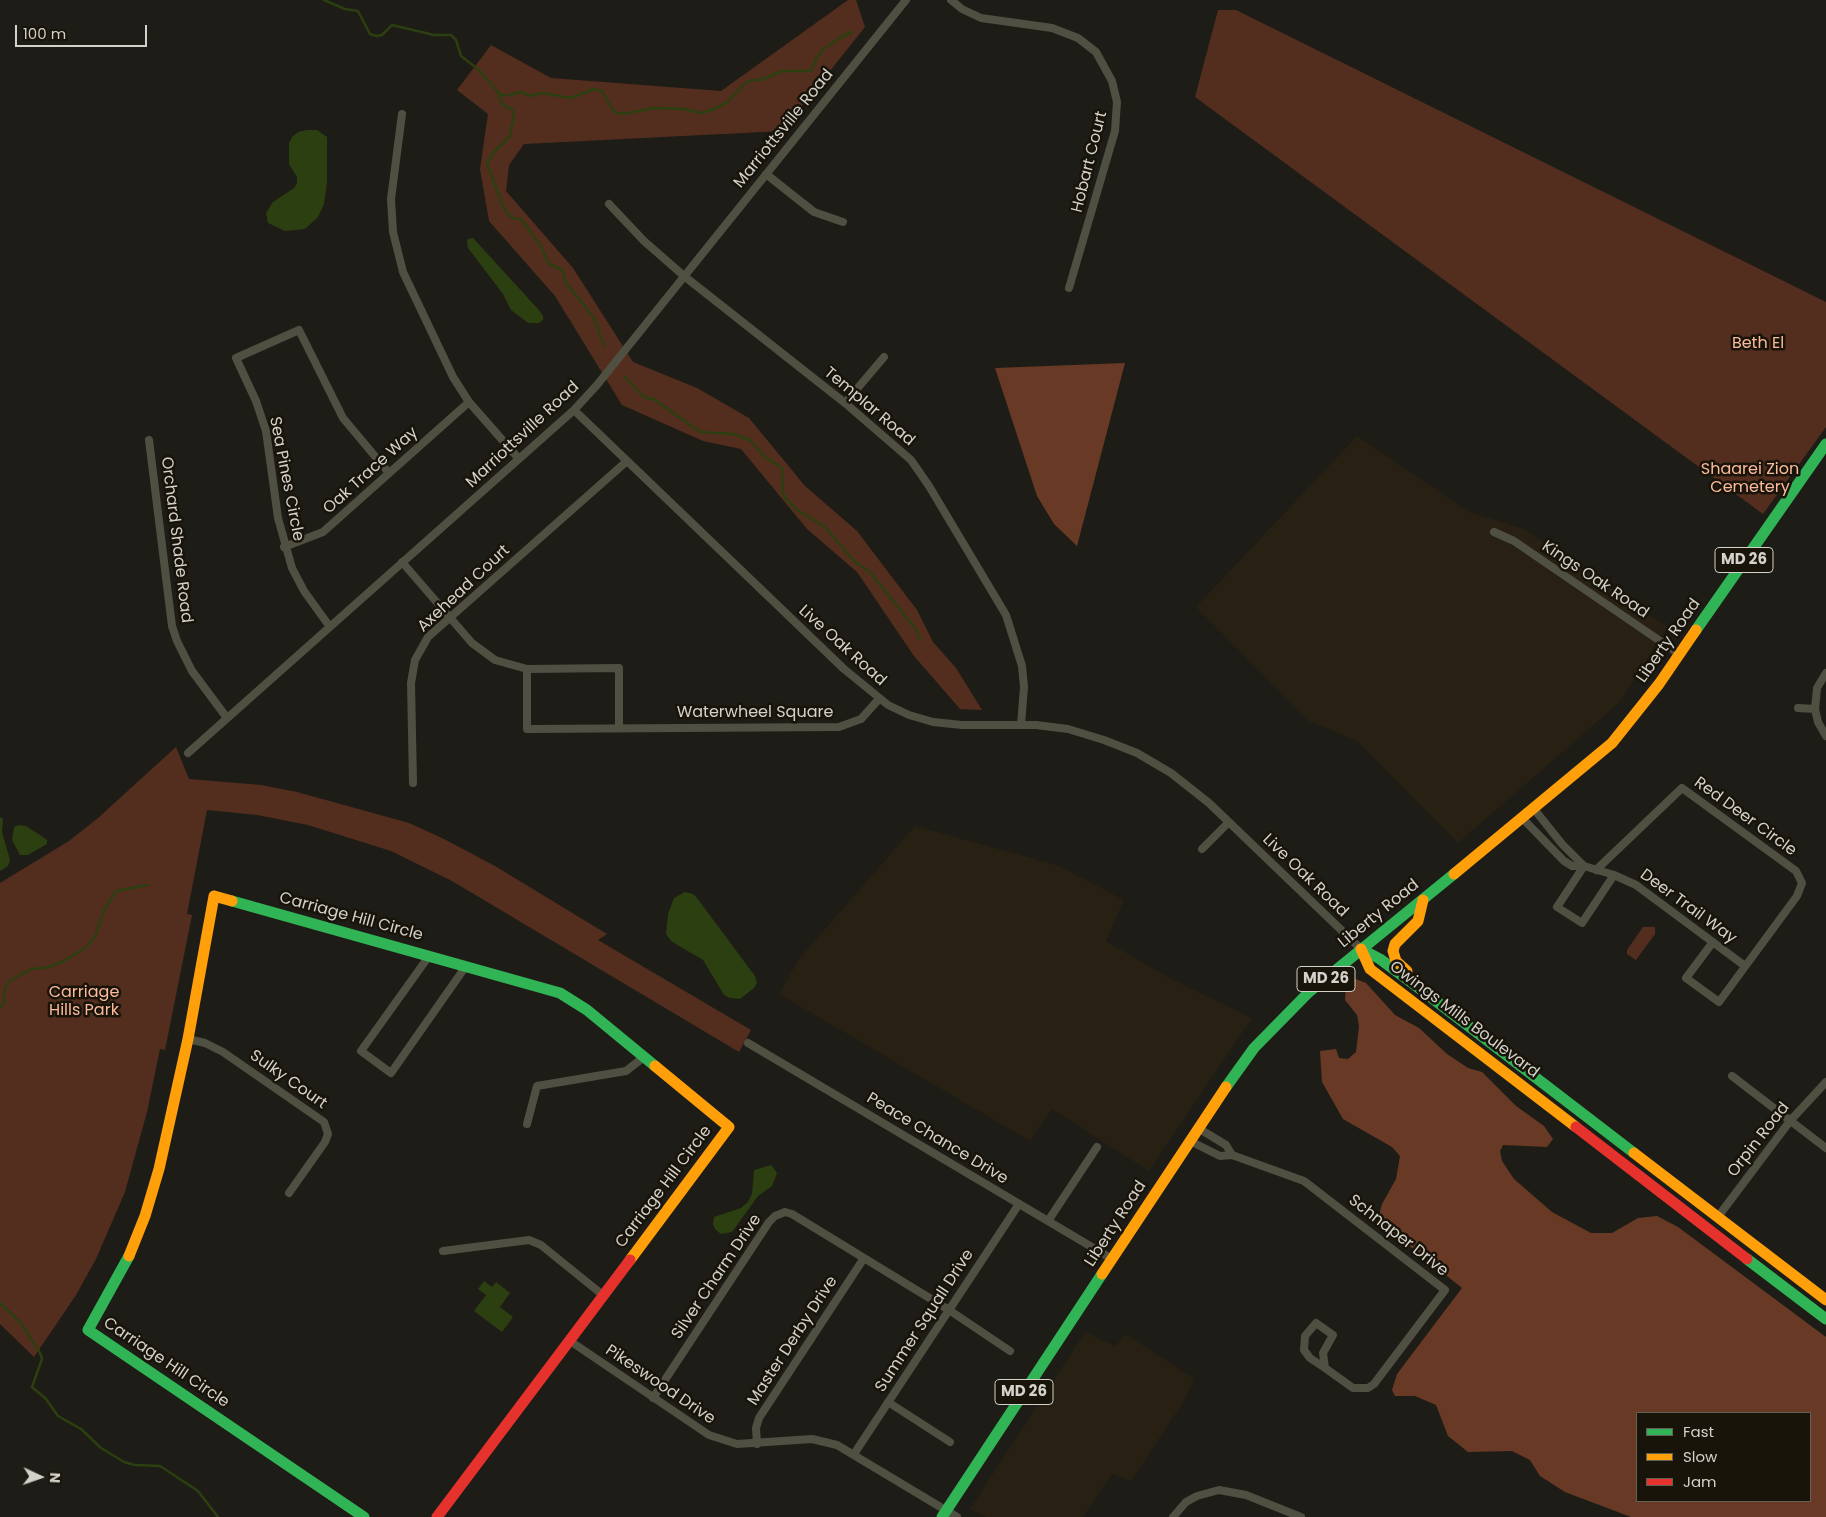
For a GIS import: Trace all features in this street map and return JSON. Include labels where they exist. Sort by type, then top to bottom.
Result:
[{"type":"main road","name":"Liberty Road","points":[[944,1514],[1198,1128],[1238,1069],[1265,1036],[1301,1000],[1594,760],[1616,737],[1641,709],[1826,444]]},
{"type":"main road","name":"Carriage Hill Circle","points":[[364,1517],[88,1330],[125,1265],[145,1216],[161,1161],[188,1039],[214,896],[560,993],[587,1010],[729,1127],[437,1517]]},
{"type":"main road","points":[[1415,985],[1414,976],[1396,961],[1394,951],[1397,939],[1418,921],[1423,900]]},
{"type":"main road","name":"Owings Mills Boulevard","points":[[1361,949],[1380,959],[1415,985],[1826,1300]]},
{"type":"main road","name":"Owings Mills Boulevard","points":[[1361,949],[1370,969],[1826,1319]]},
{"type":"street","name":"Marriottsville Road","points":[[188,753],[574,410],[906,0]]},
{"type":"street","name":"Hobart Court","points":[[951,0],[970,14],[988,20],[1064,31],[1078,38],[1096,52],[1110,76],[1117,102],[1115,131],[1069,288]]},
{"type":"street","points":[[402,114],[391,199],[393,232],[403,272],[453,377],[469,402],[520,459]]},
{"type":"street","points":[[766,174],[814,212],[843,222]]},
{"type":"street","name":"Templar Road","points":[[609,204],[644,241],[684,276],[845,403],[911,460],[929,486],[1006,615],[1022,666],[1024,688],[1021,725]]},
{"type":"street","name":"Sea Pines Circle","points":[[330,627],[304,591],[284,547],[266,431],[256,401],[236,358],[299,330],[343,418],[389,473]]},
{"type":"street","points":[[845,403],[884,356]]},
{"type":"street","name":"Oak Trace Way","points":[[284,547],[323,532],[469,402]]},
{"type":"street","name":"Live Oak Road","points":[[574,410],[844,669],[879,699],[909,715],[933,722],[962,725],[1021,725],[1068,729],[1137,753],[1188,785],[1361,949]]},
{"type":"street","name":"Orchard Shade Road","points":[[149,440],[172,626],[177,641],[192,671],[227,718]]},
{"type":"street","name":"Axehead Court","points":[[413,783],[411,683],[415,660],[428,637],[627,461]]},
{"type":"street","name":"Kings Oak Road","points":[[1494,532],[1514,542],[1679,654]]},
{"type":"street","points":[[402,562],[472,644],[495,660],[527,669],[620,668],[619,727]]},
{"type":"street","name":"Waterwheel Square","points":[[527,669],[527,729],[839,727],[861,719],[879,699]]},
{"type":"street","points":[[1826,673],[1817,688],[1815,709],[1818,722],[1826,736]]},
{"type":"street","points":[[1798,708],[1815,709]]},
{"type":"street","name":"Red Deer Circle","points":[[1596,870],[1682,788],[1796,871],[1800,877],[1802,883],[1797,896],[1746,966]]},
{"type":"street","name":"Deer Trail Way","points":[[1534,809],[1562,844],[1584,866]]},
{"type":"street","name":"Deer Trail Way","points":[[1523,818],[1564,862],[1572,866],[1584,866],[1614,875],[1636,885],[1746,966]]},
{"type":"street","points":[[1202,849],[1229,822]]},
{"type":"street","points":[[1584,866],[1557,907],[1582,923],[1614,875]]},
{"type":"street","points":[[1713,942],[1686,978],[1719,1002],[1746,966]]},
{"type":"street","points":[[429,956],[361,1051],[391,1072],[466,966]]},
{"type":"street","name":"Sulky Court","points":[[188,1039],[205,1043],[223,1052],[324,1122],[328,1134],[326,1142],[289,1193]]},
{"type":"street","name":"Peace Chance Drive","points":[[748,1042],[1112,1259]]},
{"type":"street","points":[[527,1124],[537,1086],[626,1071],[644,1056]]},
{"type":"street","points":[[1732,1076],[1826,1148]]},
{"type":"street","name":"Orpin Road","points":[[1718,1218],[1790,1121],[1826,1082]]},
{"type":"street","name":"Schnaper Drive","points":[[1198,1128],[1226,1145],[1232,1155]]},
{"type":"street","name":"Schnaper Drive","points":[[1190,1141],[1220,1156],[1232,1155],[1304,1181],[1445,1290],[1374,1384],[1368,1388],[1353,1388],[1310,1358],[1304,1350],[1305,1336],[1316,1323],[1334,1335],[1322,1353],[1325,1368]]},
{"type":"street","points":[[1048,1221],[1097,1147]]},
{"type":"street","name":"Summer Squall Drive","points":[[854,1454],[1019,1204]]},
{"type":"street","name":"Silver Charm Drive","points":[[653,1398],[775,1216],[785,1212],[792,1214],[950,1310],[1010,1351]]},
{"type":"street","points":[[443,1251],[529,1240],[541,1245],[604,1296]]},
{"type":"street","name":"Master Derby Drive","points":[[757,1444],[756,1428],[758,1418],[864,1258]]},
{"type":"street","name":"Pikeswood Drive","points":[[570,1341],[709,1435],[725,1441],[757,1444],[812,1439],[837,1444],[944,1514],[957,1517]]},
{"type":"street","points":[[888,1402],[950,1442]]},
{"type":"street","points":[[1173,1517],[1186,1502],[1197,1496],[1219,1490],[1246,1495],[1301,1517]]},
{"type":"shaded area","points":[[317,130],[327,137],[327,182],[324,204],[318,217],[305,229],[285,231],[268,223],[266,213],[273,202],[294,188],[297,183],[297,177],[289,164],[289,143],[298,132]]},
{"type":"shaded area","points":[[473,238],[538,309],[543,316],[543,320],[539,323],[528,323],[511,310],[503,294],[468,248],[468,239]]},
{"type":"shaded area","points":[[1125,363],[1077,546],[1054,524],[1037,496],[995,368]]},
{"type":"shaded area","points":[[1357,436],[1469,512],[1524,529],[1667,627],[1620,702],[1458,843],[1356,740],[1310,722],[1196,607]]},
{"type":"shaded area","points":[[0,817],[3,819],[2,832],[10,860],[8,866],[0,871]]},
{"type":"shaded area","points":[[18,825],[26,826],[40,835],[47,840],[47,844],[28,855],[20,855],[12,840],[14,827]]},
{"type":"shaded area","points":[[915,826],[1057,865],[1124,900],[1106,941],[1171,979],[1252,1018],[1149,1171],[1052,1109],[1030,1141],[779,994],[799,959]]},
{"type":"shaded area","points":[[685,892],[693,894],[697,898],[755,976],[757,983],[754,988],[740,999],[724,995],[703,960],[671,941],[666,934],[668,914],[674,898]]},
{"type":"shaded area","points":[[1353,978],[1366,983],[1395,1015],[1419,1028],[1447,1054],[1468,1068],[1482,1072],[1516,1106],[1544,1126],[1553,1139],[1547,1147],[1503,1145],[1500,1151],[1502,1161],[1514,1179],[1552,1212],[1591,1233],[1612,1233],[1638,1218],[1657,1216],[1678,1227],[1826,1337],[1826,1517],[1631,1517],[1565,1492],[1540,1476],[1530,1460],[1512,1451],[1468,1452],[1448,1436],[1436,1405],[1415,1396],[1395,1396],[1392,1390],[1397,1374],[1462,1288],[1382,1224],[1379,1215],[1382,1204],[1396,1179],[1400,1156],[1392,1147],[1343,1119],[1322,1082],[1320,1051],[1336,1049],[1339,1058],[1348,1059],[1356,1052],[1359,1026],[1357,1015],[1345,1000],[1346,987]]},
{"type":"shaded area","points":[[771,1165],[777,1173],[772,1186],[758,1196],[732,1232],[721,1234],[713,1225],[714,1217],[741,1208],[748,1202],[752,1194],[754,1170]]},
{"type":"shaded area","points":[[484,1281],[492,1287],[496,1282],[510,1293],[500,1307],[513,1317],[502,1332],[474,1311],[486,1295],[478,1289]]},
{"type":"shaded area","points":[[1085,1332],[1115,1346],[1126,1334],[1194,1379],[1183,1402],[1131,1481],[1112,1474],[1083,1517],[987,1517],[970,1509]]},
{"type":"green space","points":[[848,0],[856,0],[865,27],[782,131],[524,144],[509,165],[506,191],[573,268],[633,362],[697,388],[749,418],[805,486],[857,531],[917,610],[933,642],[956,668],[982,710],[960,709],[914,656],[857,572],[807,529],[741,449],[703,441],[622,405],[555,296],[489,221],[480,169],[488,114],[457,90],[491,45],[551,78],[721,91]]},
{"type":"green space","points":[[1218,10],[1236,10],[1826,302],[1826,427],[1763,514],[1195,97]]},
{"type":"green space","name":"Carriage Hills Park","points":[[176,747],[189,779],[261,785],[297,792],[409,823],[442,838],[495,866],[607,934],[598,940],[751,1030],[739,1052],[452,881],[391,851],[308,825],[257,815],[207,810],[187,914],[192,915],[165,1050],[160,1049],[147,1112],[125,1192],[96,1259],[76,1295],[34,1357],[0,1324],[0,883],[69,841],[98,818]]},
{"type":"green space","points":[[1643,927],[1655,927],[1655,934],[1636,960],[1627,954],[1627,950]]},
{"type":"waterway","points":[[324,0],[345,9],[358,11],[370,34],[377,36],[382,35],[392,25],[434,35],[451,35],[456,40],[461,56],[479,70],[498,92],[505,96],[521,92],[530,96],[542,93],[571,98],[594,89],[602,91],[614,112],[624,114],[654,108],[684,109],[701,113],[709,111],[728,102],[743,85],[752,80],[761,80],[782,71],[811,71],[817,57],[823,50],[839,38],[852,32]]},
{"type":"waterway","points":[[498,92],[501,102],[506,107],[512,109],[514,114],[510,136],[494,152],[487,163],[504,209],[512,218],[521,219],[541,246],[549,264],[562,270],[566,283],[594,318],[604,346]]},
{"type":"waterway","points":[[625,377],[644,397],[655,400],[700,432],[733,434],[750,440],[765,457],[782,468],[783,493],[787,500],[797,510],[825,527],[854,561],[870,572],[915,628],[920,639]]},
{"type":"waterway","points":[[0,1008],[4,1003],[5,988],[9,981],[32,969],[49,967],[64,961],[85,948],[95,937],[104,910],[116,891],[148,885]]},
{"type":"waterway","points":[[0,1303],[21,1323],[40,1353],[42,1359],[32,1387],[46,1399],[58,1416],[81,1429],[101,1448],[124,1462],[135,1465],[160,1466],[198,1491],[218,1517]]},
{"type":"traffic: fast","points":[[1696,630],[1826,444]]},
{"type":"traffic: fast","points":[[1226,1087],[1254,1048],[1309,992],[1454,874]]},
{"type":"traffic: fast","points":[[232,901],[560,993],[587,1010],[655,1066]]},
{"type":"traffic: fast","points":[[1361,949],[1380,959],[1415,985],[1634,1153]]},
{"type":"traffic: fast","points":[[129,1256],[88,1330],[364,1517]]},
{"type":"traffic: fast","points":[[1747,1259],[1826,1319]]},
{"type":"traffic: fast","points":[[942,1517],[1102,1274]]},
{"type":"traffic: slow","points":[[1454,874],[1612,743],[1659,684],[1696,630]]},
{"type":"traffic: slow","points":[[129,1256],[145,1216],[159,1169],[188,1039],[214,896],[232,901]]},
{"type":"traffic: slow","points":[[1407,971],[1396,961],[1393,951],[1395,944],[1418,921],[1423,900]]},
{"type":"traffic: slow","points":[[1361,949],[1370,969],[1576,1127]]},
{"type":"traffic: slow","points":[[630,1260],[729,1127],[655,1066]]},
{"type":"traffic: slow","points":[[1102,1274],[1226,1087]]},
{"type":"traffic: slow","points":[[1634,1153],[1826,1300]]},
{"type":"traffic: jam","points":[[1576,1127],[1747,1259]]},
{"type":"traffic: jam","points":[[437,1517],[630,1260]]},
{"type":"park label","name":"Beth El","points":[[1758,344]]},
{"type":"park label","name":"Shaarei Zion Cemetery","points":[[1750,479]]}]
